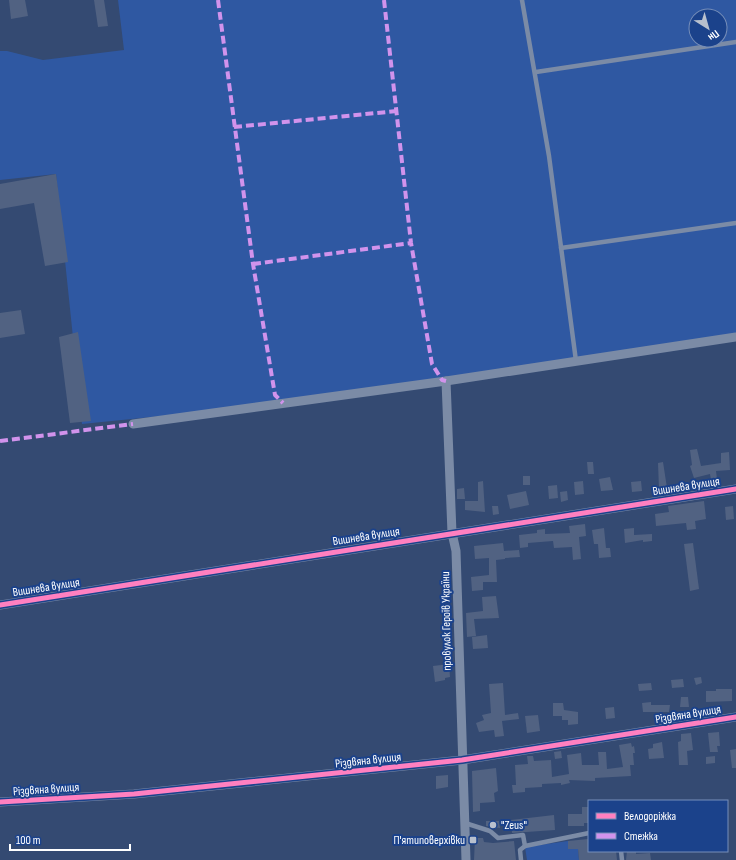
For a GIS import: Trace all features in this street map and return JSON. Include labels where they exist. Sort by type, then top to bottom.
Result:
[{"type":"street","points":[[132,424],[446,382],[736,337]]},
{"type":"street","name":"провулок Героїв України","points":[[446,382],[452,533],[456,551],[466,860]]},
{"type":"street","name":"Вишнева вулиця","points":[[0,605],[736,489]]},
{"type":"street","name":"Різдвяна вулиця","points":[[0,802],[134,794],[462,760],[736,717]]},
{"type":"lane","points":[[522,0],[536,72],[576,362]]},
{"type":"lane","points":[[536,72],[736,42]]},
{"type":"lane","points":[[561,248],[736,223]]},
{"type":"lane","points":[[464,823],[490,831],[498,838],[523,835],[525,846]]},
{"type":"lane","points":[[521,860],[520,850],[525,846],[588,833]]},
{"type":"shaded area","points":[[118,0],[736,0],[736,337],[272,405],[82,424],[56,174],[0,180],[0,51],[7,51],[43,60],[124,50]]},
{"type":"shaded area","points":[[568,841],[568,849],[578,849],[579,860],[527,860],[525,847]]},
{"type":"building","points":[[9,0],[25,0],[28,16],[11,19]]},
{"type":"building","points":[[94,0],[104,0],[108,26],[98,27]]},
{"type":"building","points":[[56,174],[68,262],[45,266],[34,203],[0,209],[0,184]]},
{"type":"building","points":[[21,310],[25,334],[0,338],[0,313]]},
{"type":"building","points":[[78,332],[91,421],[70,423],[59,337]]},
{"type":"building","points":[[697,449],[701,466],[721,463],[721,453],[729,452],[730,470],[716,471],[717,479],[711,480],[710,474],[694,478],[690,466],[692,465],[690,450]]},
{"type":"building","points":[[587,462],[593,462],[594,474],[588,474]]},
{"type":"building","points":[[663,462],[667,488],[659,489],[658,463]]},
{"type":"building","points":[[523,476],[530,476],[530,485],[523,485]]},
{"type":"building","points":[[610,477],[613,490],[601,491],[599,479]]},
{"type":"building","points":[[483,481],[485,512],[465,510],[465,501],[478,501],[478,482]]},
{"type":"building","points":[[583,481],[584,494],[575,495],[574,482]]},
{"type":"building","points":[[641,481],[642,491],[632,492],[631,482]]},
{"type":"building","points":[[557,485],[558,498],[549,499],[548,486]]},
{"type":"building","points":[[464,488],[465,499],[457,499],[457,489]]},
{"type":"building","points":[[526,491],[529,505],[510,509],[507,495]]},
{"type":"building","points":[[567,491],[568,500],[561,502],[560,492]]},
{"type":"building","points":[[704,501],[706,519],[695,521],[696,529],[687,530],[686,523],[656,526],[655,514],[669,512],[668,506]]},
{"type":"building","points":[[492,506],[498,506],[499,514],[493,515]]},
{"type":"building","points":[[733,506],[734,519],[726,520],[725,507]]},
{"type":"building","points":[[585,524],[586,536],[579,537],[581,559],[573,560],[572,547],[554,548],[553,541],[528,543],[528,547],[520,548],[519,535],[537,533],[537,530],[545,529],[545,534],[570,533],[569,526]]},
{"type":"building","points":[[604,528],[606,548],[610,548],[611,557],[599,558],[598,544],[594,544],[592,530]]},
{"type":"building","points":[[634,528],[634,535],[652,534],[652,541],[643,542],[643,540],[625,543],[624,529]]},
{"type":"building","points":[[503,543],[504,551],[519,550],[520,557],[496,560],[497,582],[483,582],[483,590],[472,591],[471,577],[489,575],[489,558],[475,559],[474,546]]},
{"type":"building","points":[[693,543],[699,589],[690,591],[684,544]]},
{"type":"building","points":[[496,596],[499,618],[474,619],[476,636],[467,637],[466,613],[483,611],[482,597]]},
{"type":"building","points":[[487,635],[488,648],[473,649],[472,637]]},
{"type":"building","points":[[449,664],[450,677],[445,678],[445,680],[435,682],[433,666]]},
{"type":"building","points":[[701,677],[702,683],[696,685],[694,678]]},
{"type":"building","points":[[683,679],[684,687],[672,688],[671,680]]},
{"type":"building","points":[[503,683],[505,715],[518,713],[519,719],[502,721],[504,736],[495,737],[494,730],[479,732],[476,723],[484,720],[482,715],[491,713],[489,684]]},
{"type":"building","points":[[651,683],[652,690],[639,691],[638,684]]},
{"type":"building","points":[[716,689],[732,689],[732,701],[706,702],[706,691],[716,691]]},
{"type":"building","points":[[681,697],[688,697],[689,707],[680,707]]},
{"type":"building","points":[[651,702],[651,705],[670,705],[669,712],[643,712],[642,703]]},
{"type":"building","points":[[553,703],[563,703],[564,710],[578,712],[578,724],[568,725],[568,720],[562,720],[562,716],[553,716]]},
{"type":"building","points":[[614,707],[615,718],[606,719],[605,708]]},
{"type":"building","points":[[538,715],[540,731],[527,733],[525,716]]},
{"type":"building","points":[[719,732],[720,746],[717,746],[718,752],[710,752],[708,733]]},
{"type":"building","points":[[691,733],[693,750],[687,751],[688,765],[679,765],[678,742],[681,741],[681,734]]},
{"type":"building","points":[[662,742],[664,758],[649,759],[648,749],[653,748],[653,744]]},
{"type":"building","points":[[631,743],[632,747],[634,746],[635,753],[633,753],[634,765],[630,765],[631,776],[595,778],[595,781],[569,780],[570,783],[561,785],[561,783],[542,784],[542,787],[525,788],[525,792],[513,793],[512,785],[516,785],[515,765],[528,764],[527,756],[533,756],[534,761],[551,760],[552,777],[569,774],[567,755],[581,753],[582,765],[599,765],[598,752],[606,752],[607,769],[623,767],[619,745]]},
{"type":"building","points":[[736,749],[736,768],[732,768],[730,750]]},
{"type":"building","points":[[561,751],[562,758],[555,759],[554,752]]},
{"type":"building","points":[[715,756],[715,763],[706,764],[706,757]]},
{"type":"building","points":[[496,768],[498,791],[494,793],[495,802],[480,803],[480,811],[473,812],[472,771]]},
{"type":"building","points":[[448,775],[448,787],[436,789],[436,776]]},
{"type":"building","points":[[582,807],[588,807],[588,823],[584,823],[584,826],[568,826],[568,814],[582,814]]},
{"type":"building","points":[[554,815],[555,830],[512,833],[511,820]]},
{"type":"building","name":"\"Zeus\"","points":[[486,821],[499,821],[500,828],[486,826]]},
{"type":"building","points":[[475,838],[483,838],[484,842],[493,843],[514,841],[516,860],[474,860]]},
{"type":"building","points":[[588,839],[588,852],[616,852],[617,860],[579,860],[578,849],[568,849],[568,841]]},
{"type":"building","points":[[627,852],[636,852],[636,854],[650,853],[651,860],[626,860]]},
{"type":"marked path","points":[[218,0],[253,264],[275,395],[283,403]]},
{"type":"marked path","points":[[384,0],[411,243],[432,364],[442,380],[446,381]]},
{"type":"marked path","points":[[234,127],[397,111]]},
{"type":"marked path","points":[[253,264],[411,243]]},
{"type":"marked path","points":[[0,441],[133,424]]},
{"type":"cycle path","points":[[0,605],[736,489]]},
{"type":"cycle path","points":[[0,802],[134,794],[462,760],[736,717]]},
{"type":"place","name":"\"Zeus\"","points":[[493,825]]},
{"type":"place","name":"П'ятиповерхівки","points":[[473,840]]}]
